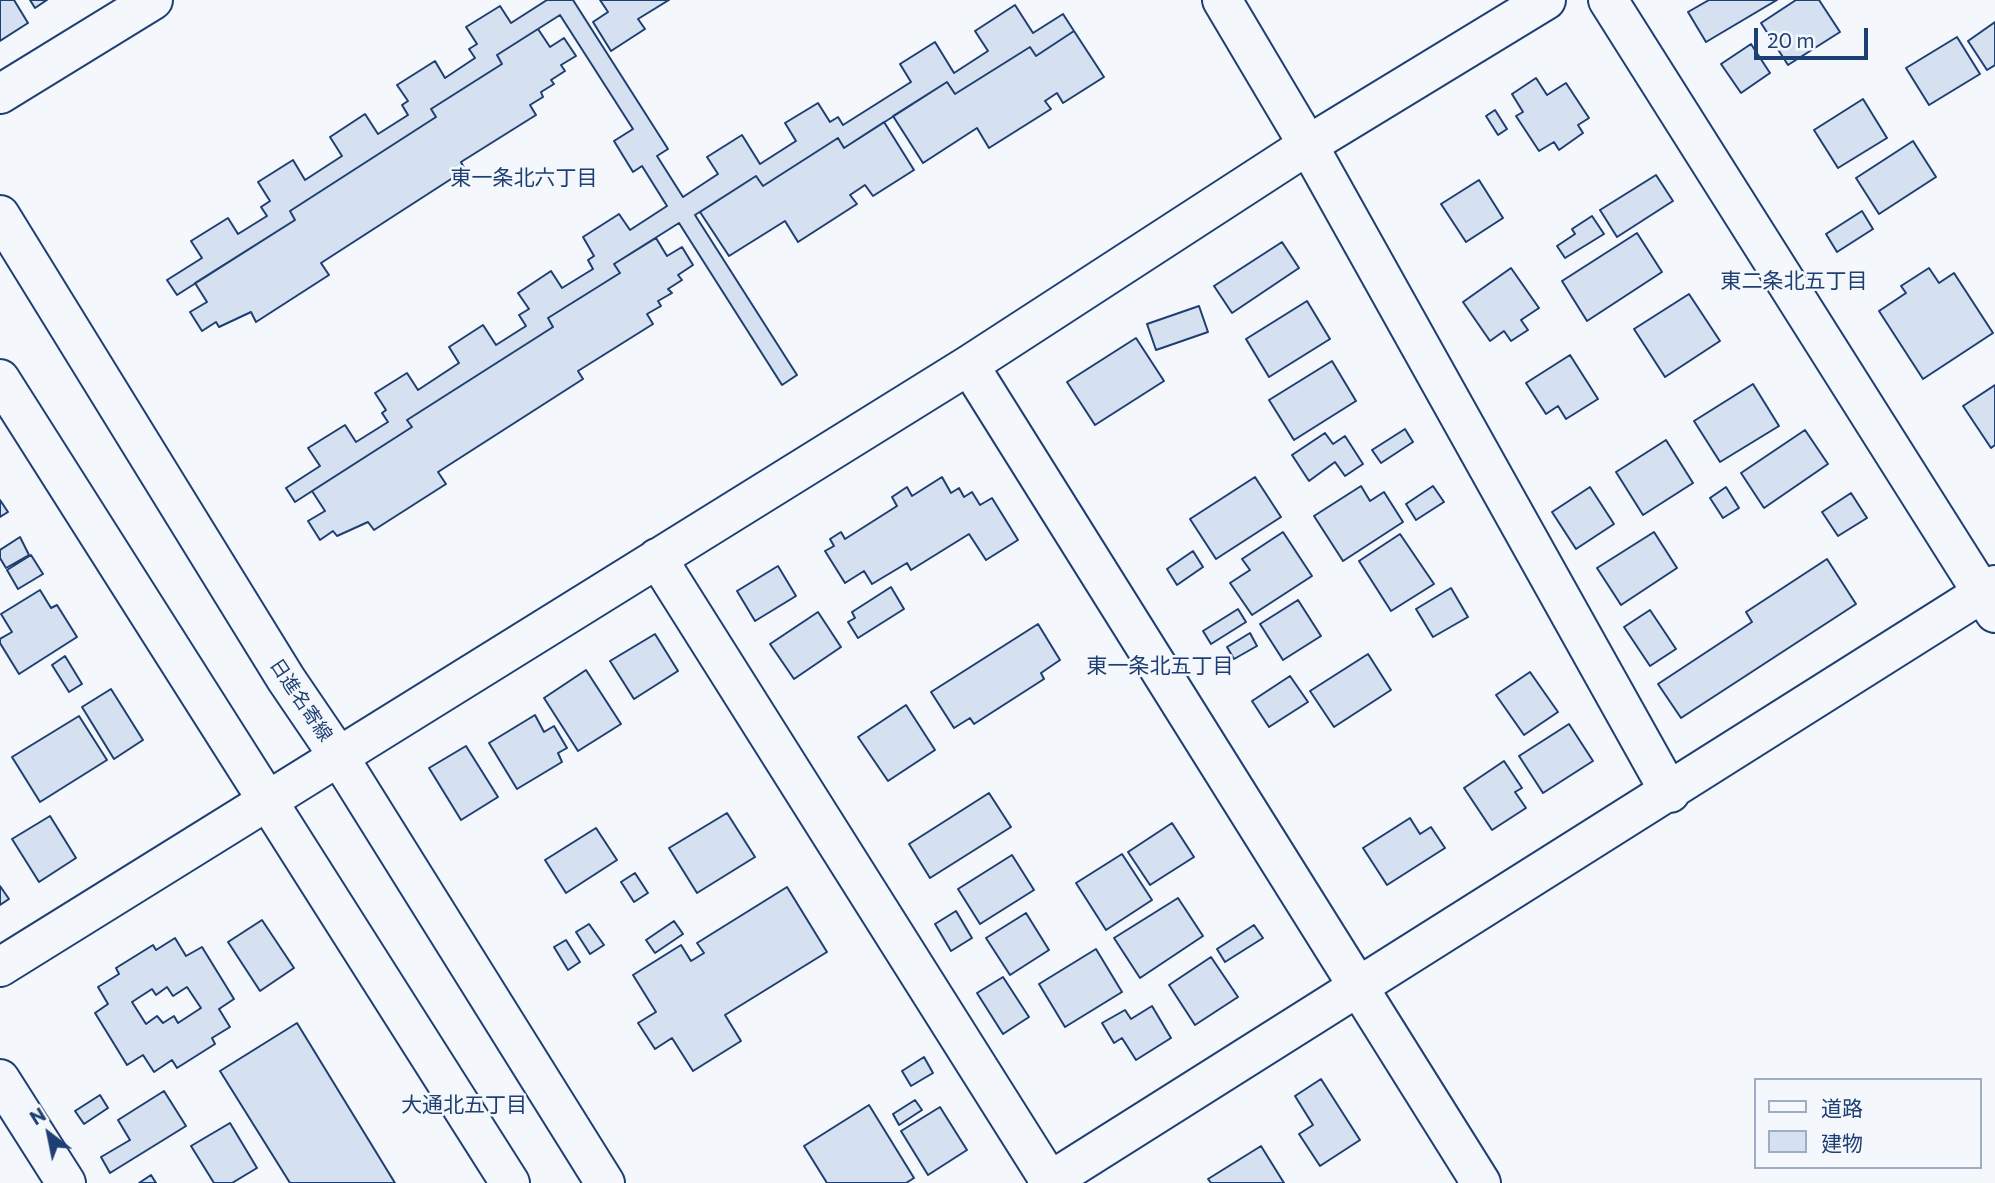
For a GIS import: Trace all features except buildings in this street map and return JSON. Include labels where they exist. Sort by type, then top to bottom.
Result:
[{"type":"street","points":[[0,94],[153,0]]},
{"type":"street","points":[[1222,0],[1308,145],[1670,793]]},
{"type":"street","points":[[0,967],[969,365],[1308,145],[1546,0]]},
{"type":"street","points":[[657,558],[1049,1182],[1670,793],[1991,597],[1608,0]]},
{"type":"street","name":"日進名寄線","points":[[0,215],[286,679],[339,757],[605,1183]]},
{"type":"street","points":[[969,365],[1481,1183]]},
{"type":"street","points":[[0,379],[265,802],[510,1183]]},
{"type":"street","points":[[0,1079],[66,1183]]},
{"type":"district","name":"東一条北六丁目","points":[[524,178]]},
{"type":"district","name":"東二条北五丁目","points":[[1794,281]]},
{"type":"district","name":"東一条北五丁目","points":[[1160,666]]},
{"type":"district","name":"大通北五丁目","points":[[464,1105]]}]
